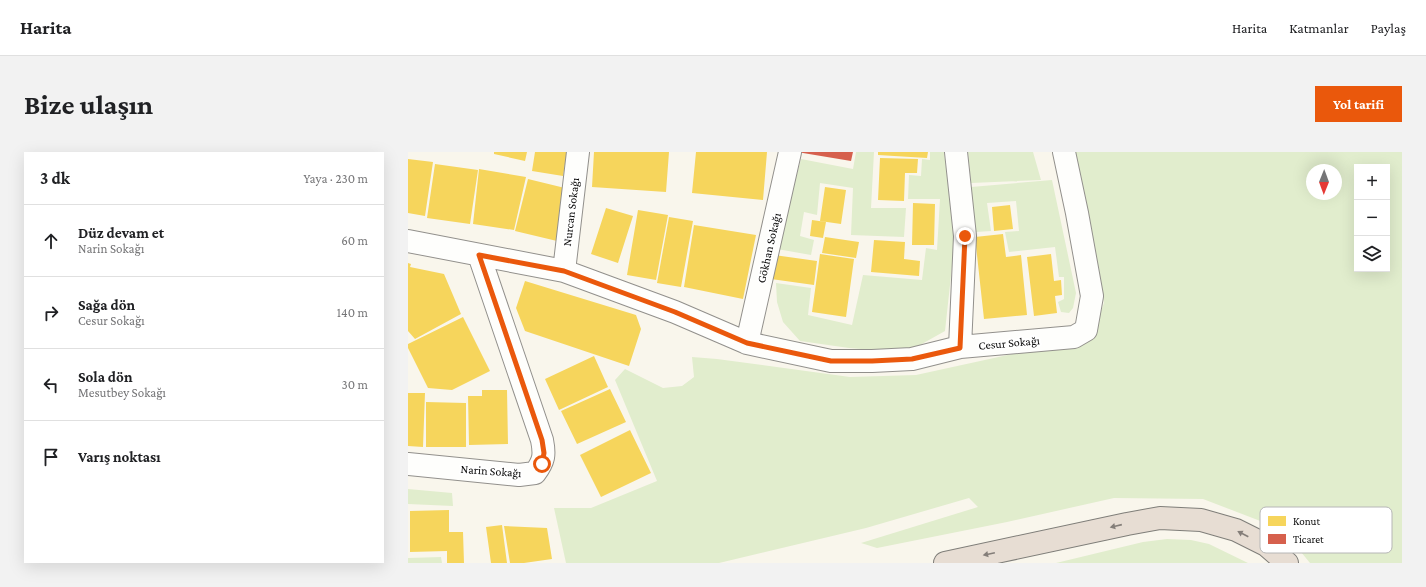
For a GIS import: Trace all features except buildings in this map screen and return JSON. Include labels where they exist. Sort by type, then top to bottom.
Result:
[{"type":"highway","points":[[945,563],[1160,518],[1200,520],[1236,530],[1260,542]]},
{"type":"highway","points":[[1275,553],[1287,563]]},
{"type":"street","name":"Nurcan Sokağı","points":[[564,271],[578,152]]},
{"type":"street","name":"Gökhan Sokağı","points":[[747,343],[790,152]]},
{"type":"street","points":[[956,152],[965,236],[960,348]]},
{"type":"street","name":"Cesur Sokağı","points":[[408,241],[564,271],[675,312],[747,343],[831,361],[912,359],[960,348],[1074,337],[1086,330],[1092,296],[1064,152]]},
{"type":"street","name":"Narin Sokağı","points":[[408,464],[519,475],[535,473],[542,464],[544,453],[542,440],[479,255]]},
{"type":"green space","points":[[856,152],[874,152],[871,208],[906,208],[904,237],[851,235],[853,188],[820,183],[817,215],[804,212],[800,236],[814,240],[811,255],[777,249],[801,159],[853,169]]},
{"type":"green space","points":[[930,152],[944,152],[955,239],[945,331],[920,345],[898,352],[849,348],[800,341],[783,322],[777,302],[776,283],[811,288],[808,315],[852,325],[863,275],[922,280],[926,248],[937,250],[940,199],[908,199],[909,175],[921,176],[922,159],[930,160]]},
{"type":"green space","points":[[968,152],[1033,152],[1041,180],[971,183]]},
{"type":"green space","points":[[1075,152],[1402,152],[1402,563],[1310,563],[1302,553],[1392,553],[1392,507],[1260,507],[1260,521],[1203,499],[1114,498],[1007,522],[877,548],[861,543],[978,507],[969,498],[866,528],[719,563],[566,563],[554,508],[591,508],[657,481],[615,380],[625,369],[663,388],[682,386],[694,377],[692,357],[850,377],[916,375],[1091,337],[1104,303]]},
{"type":"green space","points":[[1052,180],[1076,293],[1073,308],[1069,313],[1061,312],[1058,302],[1064,299],[1064,277],[1059,277],[1055,247],[1009,252],[1005,232],[1019,231],[1016,201],[987,203],[991,231],[976,232],[971,187]]},
{"type":"green space","points":[[408,489],[452,493],[453,506],[408,504]]},
{"type":"green space","points":[[1167,539],[1191,540],[1209,544],[1248,563],[1056,563],[1143,542]]},
{"type":"green space","points":[[441,557],[442,563],[408,563],[408,558]]},
{"type":"route","points":[[542,464],[544,453],[542,440],[479,255],[564,271],[675,312],[747,343],[831,361],[872,361],[912,359],[960,348],[965,236]]}]
